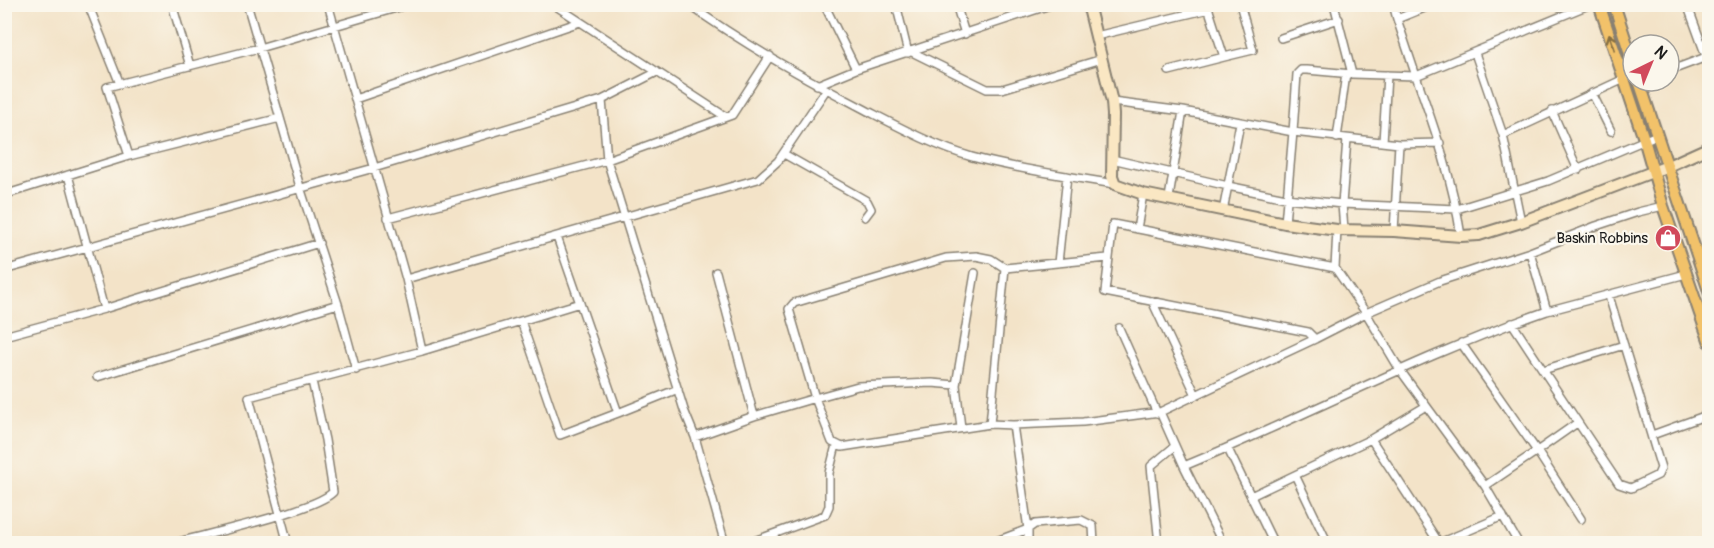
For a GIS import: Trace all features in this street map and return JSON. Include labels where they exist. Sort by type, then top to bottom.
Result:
[{"type":"main road","points":[[1599,4],[1621,70]]},
{"type":"main road","points":[[1614,4],[1623,33]]},
{"type":"main road","points":[[1629,93],[1663,206],[1710,343]]},
{"type":"main road","points":[[1644,93],[1710,294]]},
{"type":"street","points":[[88,4],[120,84]]},
{"type":"street","points":[[172,4],[190,66]]},
{"type":"street","points":[[247,4],[356,370]]},
{"type":"street","points":[[328,4],[405,279],[422,351]]},
{"type":"street","points":[[129,156],[107,87],[259,48],[410,4]]},
{"type":"street","points":[[552,4],[726,117]]},
{"type":"street","points":[[688,4],[722,29],[826,90],[910,133],[971,156],[1115,184],[1143,194],[1285,223],[1340,230],[1479,235],[1521,222],[1668,166],[1710,147]]},
{"type":"street","points":[[824,4],[856,69]]},
{"type":"street","points":[[896,4],[910,52],[987,89],[1002,89],[1102,59]]},
{"type":"street","points":[[956,4],[965,34]]},
{"type":"street","points":[[817,84],[1053,4]]},
{"type":"street","points":[[1088,4],[1112,102],[1112,176],[1115,184]]},
{"type":"street","points":[[1169,71],[1253,50],[1240,4]]},
{"type":"street","points":[[1334,4],[1349,74],[1337,138]]},
{"type":"street","points":[[1393,4],[1440,143],[1457,209],[1461,236]]},
{"type":"street","points":[[1397,19],[1434,4]]},
{"type":"street","points":[[1285,223],[1297,74],[1301,70],[1416,76],[1591,4]]},
{"type":"street","points":[[1687,4],[1710,67]]},
{"type":"street","points":[[1096,36],[1208,7],[1224,57]]},
{"type":"street","points":[[1281,38],[1339,19]]},
{"type":"street","points":[[355,99],[580,22]]},
{"type":"street","points":[[1474,54],[1503,135],[1521,222]]},
{"type":"street","points":[[388,218],[607,160],[735,114],[770,57]]},
{"type":"street","points":[[1681,67],[1708,57]]},
{"type":"street","points":[[4,270],[374,168],[603,100],[657,72]]},
{"type":"street","points":[[1383,142],[1386,75]]},
{"type":"street","points":[[1503,135],[1621,80]]},
{"type":"street","points":[[405,279],[758,179],[769,172],[784,154],[826,90]]},
{"type":"street","points":[[1592,93],[1611,131]]},
{"type":"street","points":[[603,100],[607,160],[695,437],[725,543]]},
{"type":"street","points":[[1112,102],[1183,111],[1240,123],[1337,138],[1399,144],[1440,143]]},
{"type":"street","points":[[1169,198],[1183,111]]},
{"type":"street","points":[[1552,111],[1578,170]]},
{"type":"street","points":[[4,195],[129,156],[280,118]]},
{"type":"street","points":[[1223,211],[1240,123]]},
{"type":"street","points":[[1112,159],[1286,198],[1342,204],[1457,209],[1578,170],[1657,135]]},
{"type":"street","points":[[1347,139],[1335,268],[1366,313],[1400,370],[1485,486],[1519,543]]},
{"type":"street","points":[[1394,231],[1399,144]]},
{"type":"street","points":[[784,154],[867,201],[871,209],[865,217]]},
{"type":"street","points":[[68,175],[104,309]]},
{"type":"street","points":[[1058,263],[1067,176]]},
{"type":"street","points":[[1137,229],[1143,194]]},
{"type":"street","points":[[1108,258],[1005,268],[991,259],[976,256],[945,258],[794,303],[789,309],[815,398],[832,442],[842,447],[990,424],[1083,422],[1159,412],[1366,313],[1440,281],[1530,252],[1596,226],[1663,206]]},
{"type":"street","points":[[1315,339],[1308,332],[1105,292],[1113,225],[1335,268]]},
{"type":"street","points":[[557,237],[618,413]]},
{"type":"street","points":[[4,336],[104,309],[319,243]]},
{"type":"street","points":[[1530,252],[1547,311]]},
{"type":"street","points":[[990,424],[1005,268]]},
{"type":"street","points":[[716,272],[754,416]]},
{"type":"street","points":[[960,428],[956,385],[975,273]]},
{"type":"street","points":[[1184,466],[1461,343],[1512,323],[1547,311],[1686,274]]},
{"type":"street","points":[[1512,323],[1619,484],[1630,488],[1658,475],[1661,470],[1609,296]]},
{"type":"street","points":[[1152,301],[1196,395]]},
{"type":"street","points":[[288,543],[249,397],[356,370],[580,303]]},
{"type":"street","points":[[97,377],[338,304]]},
{"type":"street","points":[[521,321],[560,435],[678,389]]},
{"type":"street","points":[[1119,328],[1222,543]]},
{"type":"street","points":[[1461,343],[1537,451],[1581,519]]},
{"type":"street","points":[[1543,370],[1624,345]]},
{"type":"street","points":[[171,543],[280,515],[322,500],[333,492],[325,440],[312,381]]},
{"type":"street","points":[[695,437],[754,416],[858,386],[933,383],[956,385]]},
{"type":"street","points":[[1251,496],[1371,438],[1426,406]]},
{"type":"street","points":[[1652,435],[1710,414]]},
{"type":"street","points":[[1485,486],[1577,423]]},
{"type":"street","points":[[1013,425],[1028,543]]},
{"type":"street","points":[[1371,438],[1438,543],[1503,516]]},
{"type":"street","points":[[746,543],[825,515],[829,506],[829,473],[836,445]]},
{"type":"street","points":[[1159,543],[1151,466],[1175,446]]},
{"type":"street","points":[[1228,448],[1274,543]]},
{"type":"street","points":[[1295,475],[1328,543]]},
{"type":"street","points":[[989,543],[1028,529],[1035,524],[1081,520],[1093,526],[1094,543]]},
{"type":"place","name":"Baskin Robbins","points":[[1668,238]]}]
